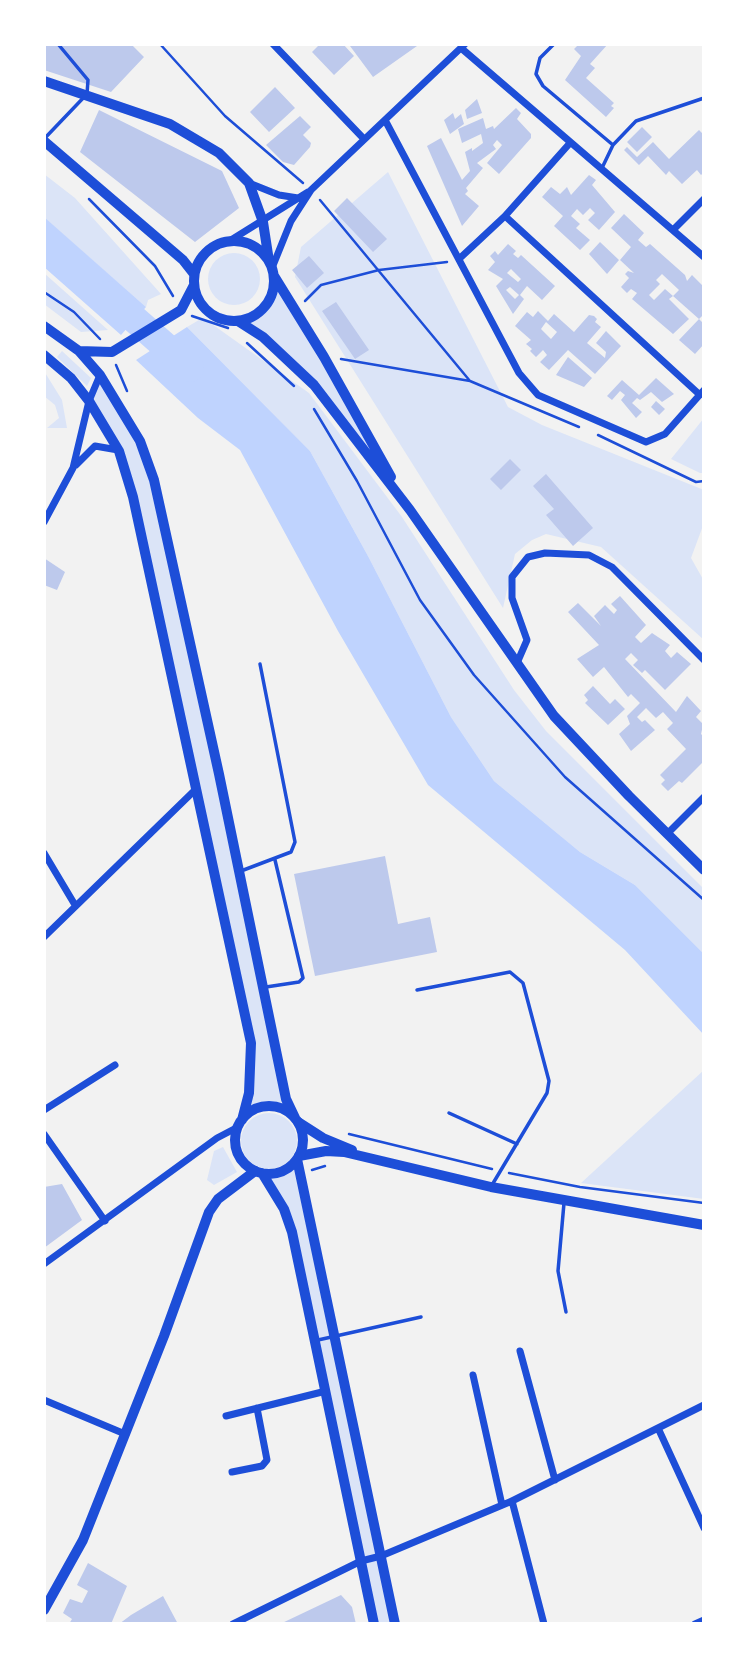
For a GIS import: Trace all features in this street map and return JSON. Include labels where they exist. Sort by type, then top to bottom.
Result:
[{"type":"main road","points":[[44,81],[87,94],[188,132],[219,153],[249,183],[263,222],[272,292],[265,306],[235,325]]},
{"type":"main road","points":[[44,140],[183,260],[194,279],[201,304],[216,317]]},
{"type":"main road","points":[[100,375],[112,352],[181,310],[197,264],[211,247],[231,240],[257,248],[324,356],[410,510]]},
{"type":"main road","points":[[181,310],[216,317],[263,337],[314,385],[410,510],[554,716],[704,870]]},
{"type":"main road","points":[[44,326],[79,351],[100,375],[140,441],[154,480],[286,1099],[303,1138],[298,1158],[395,1624]]},
{"type":"main road","points":[[79,351],[112,352]]},
{"type":"main road","points":[[44,355],[71,378],[89,401],[118,451],[133,497],[251,1043],[249,1093],[236,1142],[239,1156],[258,1172],[284,1209],[292,1232],[374,1624]]},
{"type":"main road","points":[[240,1123],[258,1108],[268,1106],[278,1108],[296,1120]]},
{"type":"main road","points":[[258,1172],[282,1172],[298,1158]]},
{"type":"street","points":[[273,44],[365,139]]},
{"type":"street","points":[[231,240],[311,190],[463,46],[570,143],[704,257]]},
{"type":"street","points":[[385,120],[519,373],[538,395],[646,442],[665,435],[702,392],[505,216]]},
{"type":"street","points":[[459,259],[505,216],[570,143]]},
{"type":"street","points":[[249,183],[279,195],[299,198]]},
{"type":"street","points":[[271,269],[290,221],[311,190]]},
{"type":"street","points":[[674,229],[704,199]]},
{"type":"street","points":[[74,468],[89,401],[100,375]]},
{"type":"street","points":[[44,522],[74,468],[95,446],[118,451]]},
{"type":"street","points":[[516,664],[527,640],[512,598],[512,577],[528,556],[545,553],[589,555],[612,567],[704,660]]},
{"type":"street","points":[[44,937],[195,790]]},
{"type":"street","points":[[667,834],[704,797]]},
{"type":"street","points":[[44,853],[75,905]]},
{"type":"street","points":[[44,1111],[115,1065]]},
{"type":"street","points":[[296,1120],[323,1138],[369,1157]]},
{"type":"street","points":[[44,1264],[240,1123]]},
{"type":"street","points":[[44,1134],[105,1221]]},
{"type":"street","points":[[298,1158],[326,1151],[369,1157],[491,1187],[704,1225]]},
{"type":"street","points":[[44,1610],[83,1541],[209,1212],[218,1199],[258,1172]]},
{"type":"street","points":[[520,1350],[555,1480]]},
{"type":"street","points":[[473,1375],[502,1505]]},
{"type":"street","points":[[226,1416],[326,1391]]},
{"type":"street","points":[[44,1400],[125,1434]]},
{"type":"street","points":[[233,1624],[361,1560],[381,1556],[512,1501],[704,1405]]},
{"type":"street","points":[[232,1472],[262,1465],[267,1460],[257,1408]]},
{"type":"street","points":[[657,1428],[704,1528]]},
{"type":"street","points":[[512,1501],[544,1624]]},
{"type":"street","points":[[695,1624],[704,1620]]},
{"type":"lane","points":[[44,140],[87,94],[88,80],[58,44]]},
{"type":"lane","points":[[554,44],[540,58],[536,74],[543,86],[613,145]]},
{"type":"lane","points":[[602,168],[613,145],[636,121],[704,98]]},
{"type":"lane","points":[[239,872],[291,852],[295,842],[260,664]]},
{"type":"lane","points":[[264,988],[299,982],[303,978],[275,860]]},
{"type":"lane","points":[[417,990],[510,972],[523,983],[549,1081],[547,1093],[491,1187]]},
{"type":"lane","points":[[449,1112],[517,1144]]},
{"type":"lane","points":[[565,1201],[558,1271],[566,1312]]},
{"type":"lane","points":[[316,1340],[421,1317]]},
{"type":"path","points":[[160,44],[225,116],[311,190],[470,381]]},
{"type":"path","points":[[82,191],[155,266],[181,310],[199,320],[235,325]]},
{"type":"path","points":[[295,311],[321,285],[379,270],[437,265],[459,259]]},
{"type":"path","points":[[44,292],[74,312],[100,338]]},
{"type":"path","points":[[241,338],[299,391]]},
{"type":"path","points":[[324,356],[470,381],[591,432],[696,482],[704,481]]},
{"type":"path","points":[[118,373],[129,395]]},
{"type":"path","points":[[309,400],[358,481],[420,600],[474,675],[565,777],[704,900]]},
{"type":"path","points":[[339,1131],[580,1187],[704,1203]]},
{"type":"shaded area","points":[[388,172],[508,407],[542,425],[704,490],[704,523],[691,558],[704,581],[704,640],[601,547],[546,534],[532,540],[515,554],[503,608],[295,277],[301,247]]},
{"type":"shaded area","points":[[44,174],[75,198],[161,294],[148,300],[146,307],[44,218]]},
{"type":"shaded area","points":[[234,253],[244,255],[252,261],[258,269],[258,289],[252,297],[244,303],[234,305],[224,303],[216,297],[210,289],[208,279],[210,269],[216,261],[224,255]]},
{"type":"shaded area","points":[[44,273],[108,330],[81,332],[44,304]]},
{"type":"shaded area","points":[[276,284],[395,486],[317,384],[245,322],[268,308],[276,293]]},
{"type":"shaded area","points":[[199,320],[209,322],[309,393],[402,517],[514,690],[546,731],[704,889],[704,954],[635,885],[580,852],[494,781],[451,717],[310,451],[187,327]]},
{"type":"shaded area","points":[[62,351],[91,378],[87,386],[57,357]]},
{"type":"shaded area","points":[[44,371],[62,400],[67,428],[47,428],[59,418],[55,405],[44,396]]},
{"type":"shaded area","points":[[100,375],[154,480],[287,1112],[268,1106],[249,1113],[251,1043],[119,451],[89,401]]},
{"type":"shaded area","points":[[704,418],[704,473],[700,473],[671,459]]},
{"type":"shaded area","points":[[704,1070],[704,1199],[581,1183]]},
{"type":"shaded area","points":[[264,1113],[274,1113],[289,1121],[295,1130],[295,1152],[289,1161],[274,1169],[264,1169],[246,1157],[241,1146],[241,1136],[253,1118]]},
{"type":"shaded area","points":[[223,1147],[237,1172],[214,1185],[207,1180],[214,1151]]},
{"type":"shaded area","points":[[293,1165],[395,1624],[374,1624],[292,1232],[269,1174],[282,1172]]},
{"type":"water","points":[[44,217],[146,307],[121,335],[44,267]]},
{"type":"water","points":[[187,327],[310,451],[451,717],[494,781],[580,852],[635,885],[704,954],[704,1035],[625,950],[428,785],[338,631],[240,450],[198,418],[136,360]]},
{"type":"building","points":[[44,44],[131,44],[144,57],[111,92],[44,70]]},
{"type":"building","points":[[320,44],[343,44],[354,56],[334,75],[312,52]]},
{"type":"building","points":[[579,44],[608,44],[590,64],[595,68],[586,78],[614,103],[611,106],[614,108],[606,117],[565,80],[581,56],[574,49]]},
{"type":"building","points":[[350,46],[417,46],[373,77]]},
{"type":"building","points":[[275,87],[295,108],[269,132],[250,112]]},
{"type":"building","points":[[477,99],[482,113],[467,119],[465,110]]},
{"type":"building","points":[[516,108],[521,113],[517,119],[531,134],[531,138],[499,174],[487,163],[502,145],[497,140],[493,145],[496,149],[477,163],[483,168],[466,188],[468,191],[465,194],[479,206],[462,226],[427,146],[441,138],[462,180],[470,171],[465,152],[472,148],[472,151],[483,143],[481,134],[462,143],[458,129],[483,118],[486,129],[493,126],[494,129]]},
{"type":"building","points":[[99,110],[222,171],[239,208],[195,242],[80,152]]},
{"type":"building","points":[[453,113],[455,119],[461,114],[464,124],[450,134],[444,120]]},
{"type":"building","points":[[300,116],[311,127],[303,135],[311,143],[294,165],[283,162],[266,145]]},
{"type":"building","points":[[642,127],[652,137],[637,152],[627,142]]},
{"type":"building","points":[[699,130],[704,135],[704,172],[701,175],[697,170],[682,184],[669,171],[666,175],[648,156],[639,165],[624,150],[627,147],[637,157],[653,142],[669,159]]},
{"type":"building","points":[[589,175],[596,180],[592,185],[615,212],[599,230],[588,220],[595,213],[590,208],[583,215],[577,209],[571,216],[580,224],[576,228],[590,240],[580,250],[554,226],[563,216],[542,197],[551,187],[560,194],[567,187],[571,195]]},
{"type":"building","points":[[347,198],[387,239],[373,252],[334,211]]},
{"type":"building","points":[[624,214],[644,233],[638,240],[646,247],[650,244],[685,275],[687,281],[692,275],[704,287],[704,314],[699,319],[673,296],[669,299],[689,319],[673,334],[632,299],[637,293],[631,289],[627,293],[621,287],[629,278],[625,274],[628,271],[634,273],[620,260],[631,247],[611,228]],"holes":[[[662,274],[679,290],[673,296],[665,289],[654,300],[649,295],[660,284],[656,280]]]},
{"type":"building","points":[[600,242],[619,260],[607,274],[589,254]]},
{"type":"building","points":[[508,244],[516,251],[513,254],[518,258],[521,255],[555,286],[542,300],[527,286],[520,295],[524,299],[513,314],[496,286],[503,279],[488,270],[495,262],[490,256],[495,251],[498,255]],"holes":[[[511,269],[521,279],[518,282],[507,273]],[[510,287],[519,295],[515,299],[506,290]]]},
{"type":"building","points":[[309,256],[324,273],[307,288],[292,270]]},
{"type":"building","points":[[336,302],[369,350],[355,359],[322,311]]},
{"type":"building","points":[[538,311],[548,321],[554,314],[574,332],[589,315],[594,316],[597,319],[595,322],[601,327],[587,343],[605,358],[606,352],[596,343],[606,331],[621,346],[595,374],[568,350],[549,370],[540,362],[547,355],[543,350],[536,357],[526,344],[531,340],[515,326],[527,312],[533,317]],"holes":[[[546,322],[557,332],[551,339],[541,329]]]},
{"type":"building","points":[[699,319],[704,324],[704,344],[695,354],[679,340]]},
{"type":"building","points":[[568,357],[592,378],[584,387],[556,375]]},
{"type":"building","points":[[656,378],[674,394],[662,402],[651,392],[640,400],[637,398],[632,403],[642,412],[636,418],[621,400],[625,395],[620,391],[612,400],[607,396],[622,380],[639,395]]},
{"type":"building","points":[[656,401],[665,409],[659,415],[651,407]]},
{"type":"building","points":[[510,459],[521,470],[501,490],[490,479]]},
{"type":"building","points":[[546,474],[593,528],[573,546],[546,515],[554,509],[533,486]]},
{"type":"building","points":[[44,558],[65,572],[57,590],[44,585]]},
{"type":"building","points":[[620,596],[646,625],[635,637],[641,643],[652,633],[670,645],[665,651],[671,658],[677,652],[691,664],[665,690],[645,670],[642,673],[633,665],[638,660],[631,653],[625,659],[676,712],[687,696],[701,711],[696,717],[702,723],[704,721],[701,734],[704,737],[704,761],[682,783],[679,781],[668,791],[661,784],[665,780],[660,775],[686,749],[667,729],[673,723],[663,712],[656,718],[646,708],[637,717],[642,722],[645,720],[655,730],[631,751],[619,734],[630,724],[627,716],[640,703],[631,694],[628,697],[604,667],[593,677],[577,659],[599,645],[568,612],[578,603],[601,626],[594,616],[605,605],[614,614],[617,610],[611,604]]},
{"type":"building","points":[[593,686],[610,704],[615,699],[625,709],[608,725],[585,703],[588,700],[584,695]]},
{"type":"building","points":[[385,856],[398,924],[430,917],[437,952],[315,976],[294,874]]},
{"type":"building","points":[[62,1184],[82,1220],[44,1248],[44,1187]]},
{"type":"building","points":[[88,1563],[127,1586],[111,1624],[69,1624],[72,1619],[63,1613],[70,1599],[82,1603],[88,1591],[77,1585]]},
{"type":"building","points":[[341,1595],[352,1607],[356,1624],[280,1624]]},
{"type":"building","points":[[163,1596],[178,1624],[119,1624],[131,1615]]},
{"type":"waterway","points":[[107,295],[190,368]]}]
